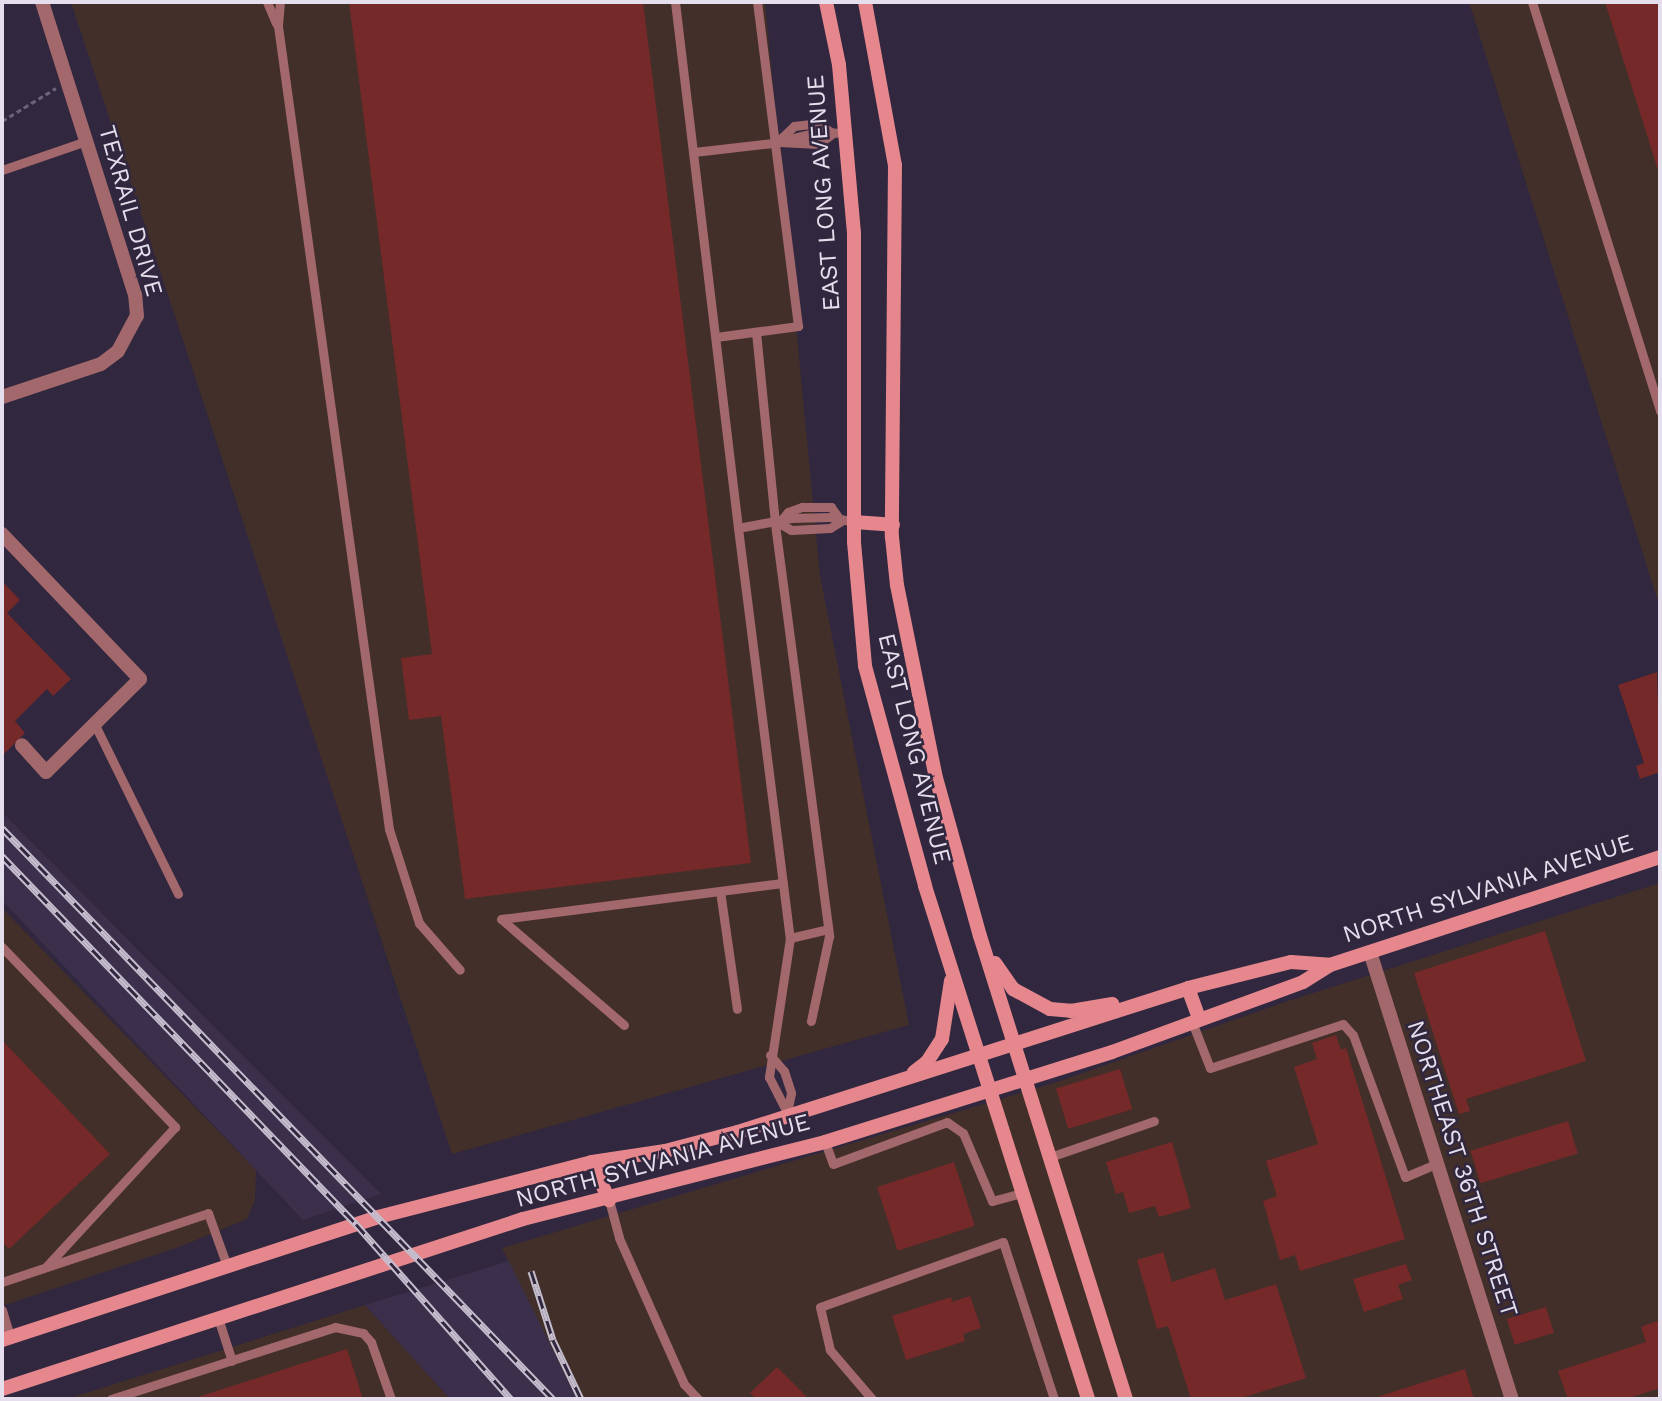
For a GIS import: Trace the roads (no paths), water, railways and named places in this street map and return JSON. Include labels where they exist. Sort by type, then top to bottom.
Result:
[{"type":"main road","name":"EAST LONG AVENUE","points":[[826,2],[839,65],[839,133],[854,233],[847,522],[865,666],[951,973],[1088,1399]]},
{"type":"main road","name":"EAST LONG AVENUE","points":[[865,2],[895,165],[893,524],[897,585],[934,774],[980,936],[1126,1399]]},
{"type":"main road","points":[[847,522],[893,524]]},
{"type":"main road","name":"NORTH SYLVANIA AVENUE","points":[[2,1389],[523,1219],[608,1200],[825,1142],[988,1089],[1025,1080],[1303,982],[1330,965],[1660,857]]},
{"type":"main road","points":[[980,936],[1013,989],[1050,1009],[1070,1011],[1172,993]]},
{"type":"main road","name":"NORTH SYLVANIA AVENUE","points":[[6,1339],[378,1217],[592,1162],[665,1151],[905,1079],[1188,988],[1291,962],[1330,965]]},
{"type":"main road","points":[[905,1079],[927,1062],[942,1039],[951,973]]},
{"type":"main road","points":[[1188,988],[1195,1021]]},
{"type":"main road","points":[[592,1162],[608,1200]]},
{"type":"street","name":"TEXRAIL DRIVE","points":[[2,397],[101,364],[118,351],[137,316],[135,295],[42,2]]},
{"type":"street","points":[[2,534],[140,679],[46,772],[22,745]]},
{"type":"street","name":"NORTHEAST 36TH STREET","points":[[1370,952],[1435,1164],[1512,1399]]},
{"type":"lane","points":[[267,2],[278,26]]},
{"type":"lane","points":[[280,2],[278,26],[390,829],[419,923],[460,970]]},
{"type":"lane","points":[[676,2],[738,528],[790,937],[770,1055],[769,1077],[775,1097],[789,1113]]},
{"type":"lane","points":[[716,337],[798,327],[757,2]]},
{"type":"lane","points":[[1532,2],[1660,411]]},
{"type":"lane","points":[[695,152],[775,142],[794,135],[839,133]]},
{"type":"lane","points":[[2,170],[86,141]]},
{"type":"lane","points":[[756,332],[777,524],[828,929],[811,1021]]},
{"type":"lane","points":[[738,528],[818,517],[847,522]]},
{"type":"lane","points":[[95,725],[178,894]]},
{"type":"lane","points":[[624,1025],[501,919],[783,883]]},
{"type":"lane","points":[[720,891],[737,1009]]},
{"type":"lane","points":[[790,937],[828,929]]},
{"type":"lane","points":[[2,947],[175,1126],[46,1267]]},
{"type":"lane","points":[[1195,1021],[1210,1068],[1343,1024],[1353,1035],[1405,1177],[1435,1164]]},
{"type":"lane","points":[[770,1055],[784,1071],[791,1093],[789,1113]]},
{"type":"lane","points":[[1050,1157],[1154,1121]]},
{"type":"lane","points":[[825,1142],[833,1164],[947,1122],[963,1133],[992,1200],[1021,1193]]},
{"type":"lane","points":[[608,1200],[619,1238],[684,1384],[698,1399]]},
{"type":"lane","points":[[2,1282],[208,1213],[227,1266]]},
{"type":"lane","points":[[872,1399],[830,1350],[820,1307],[1003,1241],[1054,1399]]},
{"type":"lane","points":[[2,1310],[6,1339]]},
{"type":"lane","points":[[218,1318],[232,1360]]},
{"type":"lane","points":[[111,1399],[335,1327],[350,1328],[371,1342],[391,1399]]},
{"type":"railway","points":[[2,828],[553,1399]]},
{"type":"railway","points":[[2,856],[356,1224],[511,1399]]},
{"type":"railway","points":[[531,1271],[553,1340],[581,1399]]}]
